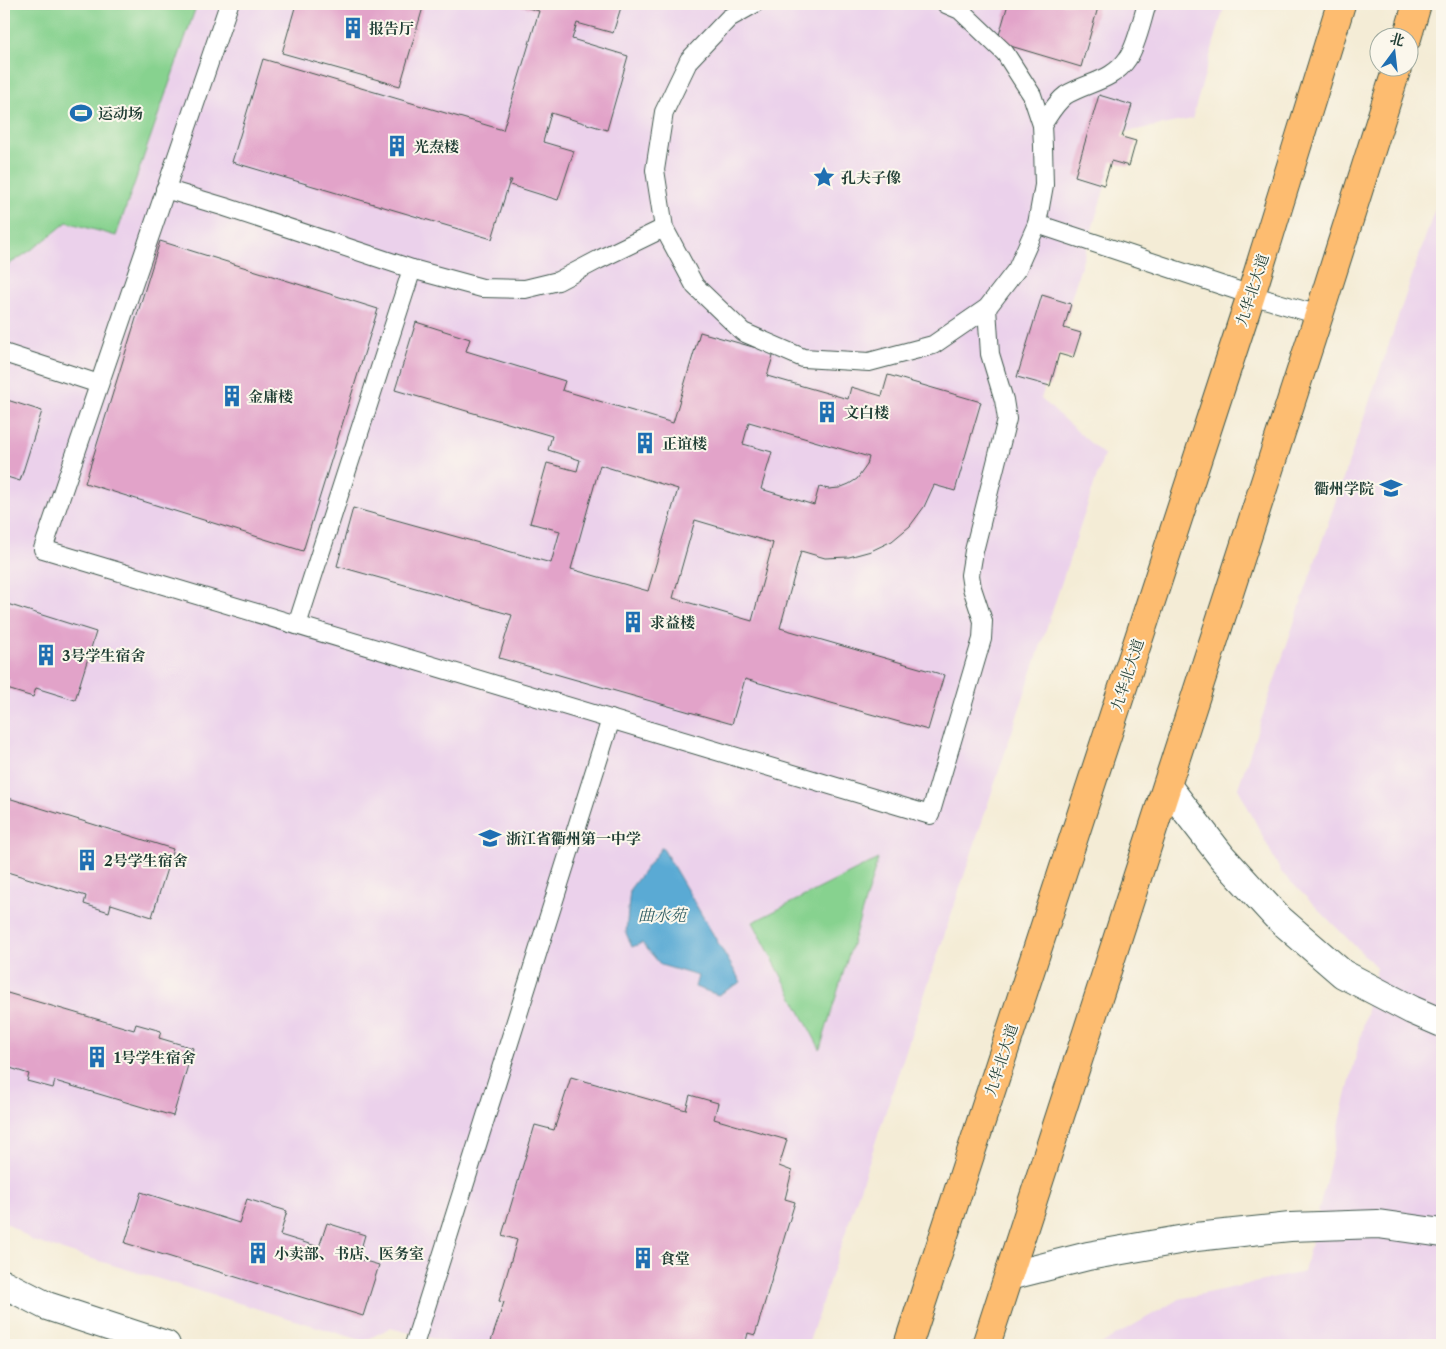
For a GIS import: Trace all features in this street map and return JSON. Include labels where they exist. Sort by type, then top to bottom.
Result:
[{"type":"main road","name":"九华北大道","points":[[908,1345],[1251,295],[1341,4]]},
{"type":"main road","points":[[1410,28],[1417,4]]},
{"type":"main road","points":[[986,1345],[1168,787],[1394,78]]},
{"type":"street","points":[[1168,787],[1222,857],[1270,909],[1343,974],[1412,1010],[1442,1023]]},
{"type":"street","points":[[1009,1276],[1088,1256],[1196,1237],[1290,1227],[1378,1224],[1442,1233]]},
{"type":"street","points":[[4,1284],[47,1306],[166,1345]]},
{"type":"lane","points":[[229,4],[43,549],[930,815],[982,639],[983,621],[972,588],[970,575],[974,551],[1007,419],[1004,400],[990,354],[987,308]]},
{"type":"lane","points":[[754,4],[726,11],[689,60],[664,112],[655,170],[664,228],[695,286],[743,332],[803,358],[869,362],[933,345],[987,308],[1017,269],[1037,224],[1044,185],[1042,125],[1032,95],[1005,53],[960,10],[946,4]]},
{"type":"lane","points":[[1042,125],[1056,104],[1066,96],[1108,77],[1124,64],[1134,46],[1148,4]]},
{"type":"lane","points":[[165,189],[412,269],[482,288],[525,288],[558,281],[664,228]]},
{"type":"lane","points":[[1037,224],[1251,295],[1319,315]]},
{"type":"lane","points":[[297,625],[412,269]]},
{"type":"lane","points":[[4,353],[99,384]]},
{"type":"lane","points":[[414,1345],[611,719]]},
{"type":"shaded area","name":"浙江省衢州第一中学","points":[[4,4],[1225,4],[1192,119],[1121,133],[1041,399],[1104,455],[808,1345],[458,1345],[390,1328],[364,1341],[33,1241],[4,1221]]},
{"type":"shaded area","name":"衢州学院","points":[[1442,188],[1442,1345],[1099,1345],[1179,1299],[1304,1272],[1377,968],[1281,872],[1238,788]]},
{"type":"green space","name":"运动场","points":[[4,4],[197,4],[116,236],[67,222],[37,246],[4,267]]},
{"type":"green space","points":[[878,859],[820,1049],[753,922]]},
{"type":"water","name":"曲水苑","points":[[662,847],[741,982],[718,995],[695,987],[698,976],[661,965],[642,943],[632,947],[626,933],[630,889]]},
{"type":"building","name":"报告厅","points":[[296,4],[424,4],[400,86],[282,53]]},
{"type":"building","name":"光焘楼","points":[[514,4],[622,4],[613,33],[577,23],[572,39],[628,56],[607,130],[551,113],[543,142],[574,151],[558,200],[510,185],[512,180],[510,180],[492,239],[232,162],[263,59],[503,130],[539,11]]},
{"type":"building","points":[[1008,4],[1099,4],[1081,67],[997,42]]},
{"type":"building","points":[[1099,95],[1132,105],[1122,137],[1136,141],[1129,166],[1111,161],[1104,185],[1075,176]]},
{"type":"building","name":"金庸楼","points":[[160,241],[378,309],[303,551],[85,483]]},
{"type":"building","points":[[1042,295],[1071,304],[1064,328],[1081,333],[1073,358],[1059,354],[1050,386],[1017,377]]},
{"type":"building","points":[[416,322],[470,339],[466,351],[565,381],[562,390],[673,423],[700,332],[774,353],[767,376],[848,399],[851,387],[882,396],[888,375],[981,402],[955,491],[934,485],[924,507],[910,526],[892,541],[871,551],[849,557],[825,558],[801,551],[780,628],[944,675],[928,730],[745,679],[732,724],[499,658],[512,615],[337,566],[353,508],[551,563],[560,531],[530,523],[547,463],[577,471],[580,460],[548,450],[552,436],[395,390]],"holes":[[[749,422],[869,457],[867,465],[857,479],[849,484],[839,488],[819,487],[814,505],[761,489],[772,452],[743,444]],[[600,465],[678,489],[648,591],[571,569]],[[695,520],[773,543],[752,621],[673,598]]]},
{"type":"building","points":[[4,399],[42,411],[20,481],[4,476]]},
{"type":"building","name":"3号学生宿舍","points":[[4,603],[96,632],[75,700],[36,688],[33,697],[7,689],[10,680],[4,678]]},
{"type":"building","name":"2号学生宿舍","points":[[4,787],[8,788],[5,797],[173,849],[152,917],[111,904],[109,912],[84,904],[86,896],[4,871]]},
{"type":"building","name":"1号学生宿舍","points":[[4,992],[134,1030],[136,1024],[161,1031],[159,1038],[193,1048],[173,1116],[55,1081],[53,1088],[27,1081],[29,1074],[4,1066]]},
{"type":"building","name":"食堂","points":[[571,1077],[686,1110],[690,1095],[718,1103],[714,1119],[787,1140],[779,1166],[792,1171],[785,1199],[795,1202],[755,1335],[748,1333],[745,1345],[490,1344],[504,1302],[499,1301],[517,1240],[502,1235],[535,1125],[554,1130]]},
{"type":"building","name":"小卖部、书店、医务室","points":[[141,1192],[239,1223],[247,1199],[287,1211],[280,1235],[319,1247],[327,1223],[365,1235],[358,1259],[379,1265],[363,1316],[125,1243]]},
{"type":"place","name":"报告厅","points":[[353,28]]},
{"type":"place","name":"运动场","points":[[81,113]]},
{"type":"place","name":"光焘楼","points":[[397,146]]},
{"type":"place","name":"孔夫子像","points":[[824,177]]},
{"type":"place","name":"金庸楼","points":[[232,396]]},
{"type":"place","name":"文白楼","points":[[827,412]]},
{"type":"place","name":"正谊楼","points":[[645,443]]},
{"type":"place","name":"衢州学院","points":[[1391,488]]},
{"type":"place","name":"求益楼","points":[[633,622]]},
{"type":"place","name":"3号学生宿舍","points":[[46,655]]},
{"type":"place","name":"浙江省衢州第一中学","points":[[490,838]]},
{"type":"place","name":"2号学生宿舍","points":[[87,860]]},
{"type":"place","name":"1号学生宿舍","points":[[97,1057]]},
{"type":"place","name":"小卖部、书店、医务室","points":[[258,1253]]},
{"type":"place","name":"食堂","points":[[643,1258]]}]
